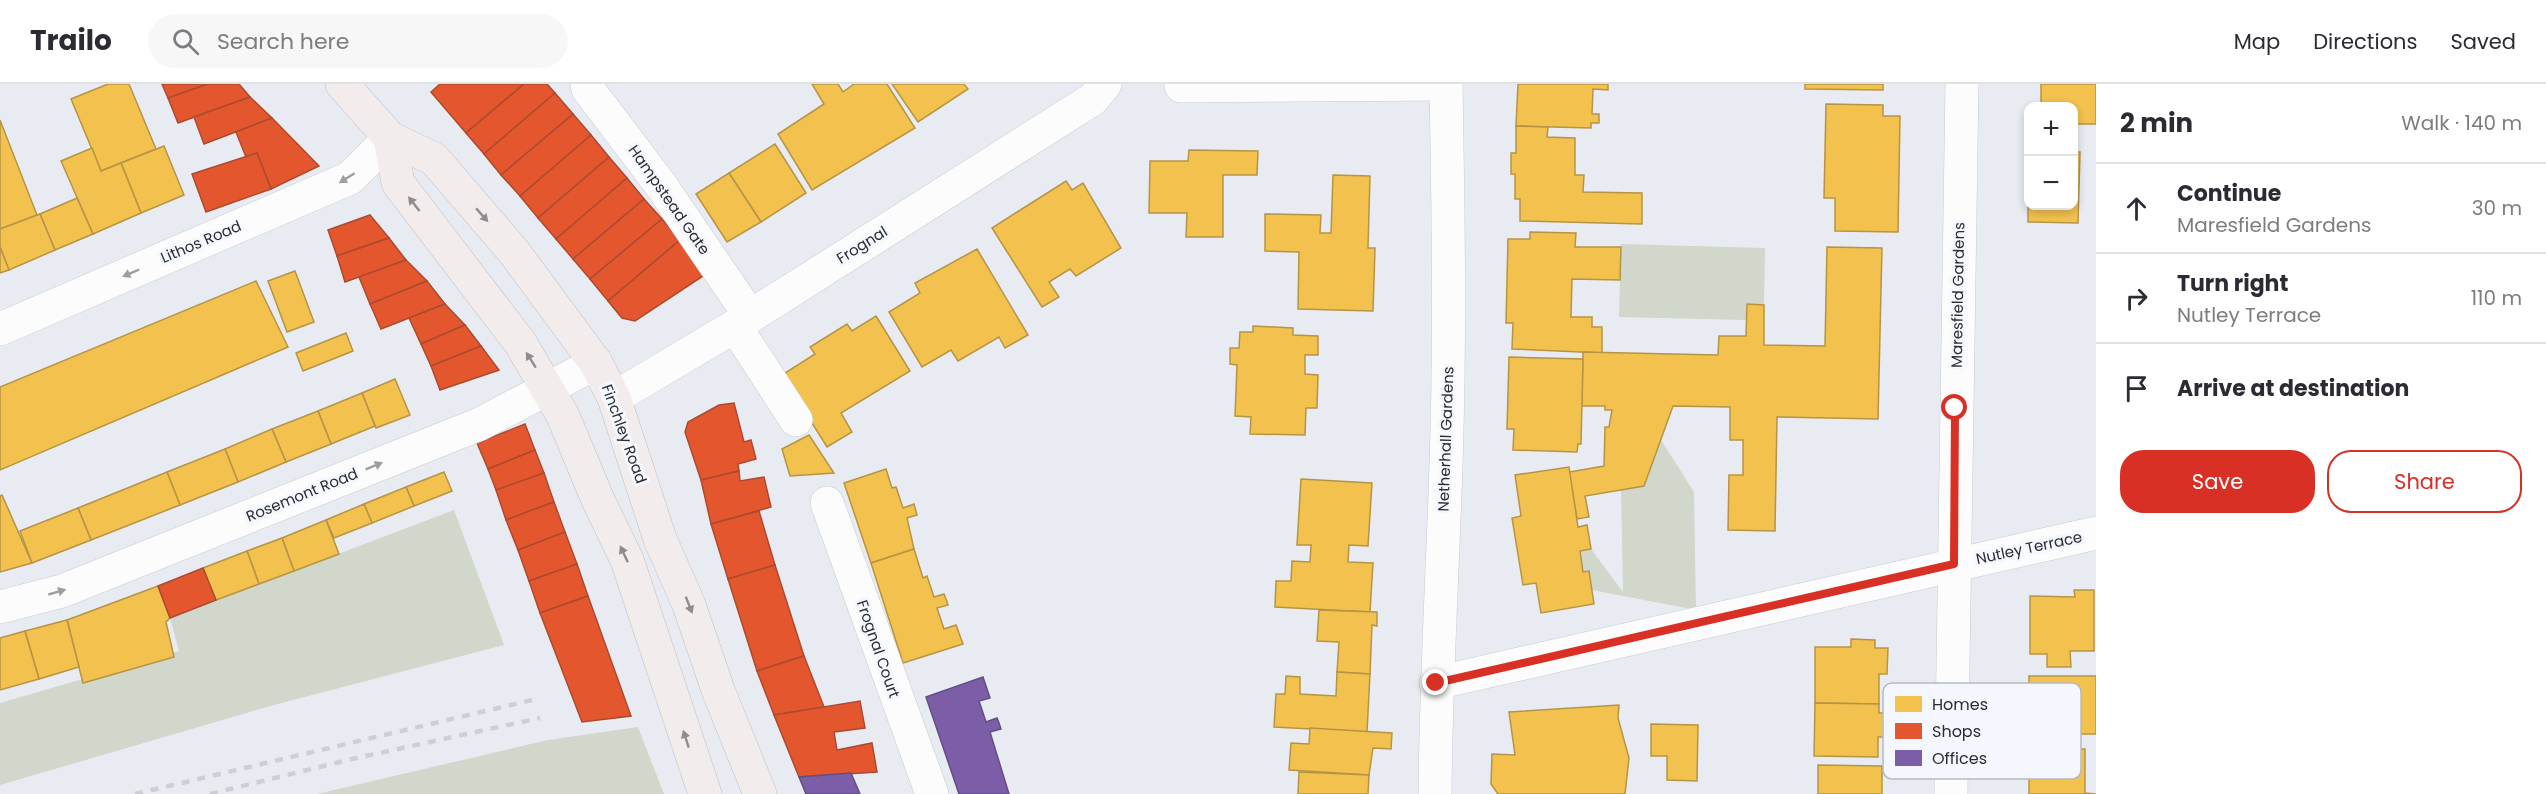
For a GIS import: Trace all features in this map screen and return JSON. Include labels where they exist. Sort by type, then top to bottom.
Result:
[{"type":"highway","name":"Finchley Road","points":[[342,84],[390,138],[434,159],[514,252],[596,363],[614,398],[660,538],[689,605],[718,690],[760,794]]},
{"type":"highway","points":[[390,138],[398,183],[521,344],[548,388],[627,560],[705,794]]},
{"type":"street","name":"Hampstead Gate","points":[[587,84],[588,89],[660,184],[742,321],[796,420]]},
{"type":"street","name":"Frognal","points":[[614,398],[742,321],[1093,99],[1105,84]]},
{"type":"street","points":[[1181,86],[1446,84]]},
{"type":"street","name":"Netherhall Gardens","points":[[1435,794],[1436,683],[1447,431],[1449,257],[1446,84]]},
{"type":"street","name":"Maresfield Gardens","points":[[1952,683],[1962,84]]},
{"type":"street","name":"Lithos Road","points":[[0,329],[350,178],[390,138]]},
{"type":"street","name":"Rosemont Road","points":[[0,607],[62,591],[480,424],[596,363]]},
{"type":"street","name":"Frognal Court","points":[[827,503],[932,794]]},
{"type":"street","name":"Nutley Terrace","points":[[1436,683],[2096,533]]},
{"type":"street","name":"Maresfield Gardens","points":[[1951,779],[1951,794]]},
{"type":"shaded area","points":[[1621,244],[1765,248],[1764,305],[1747,304],[1746,320],[1619,317]]},
{"type":"shaded area","points":[[1661,440],[1694,492],[1696,610],[1592,590],[1589,571],[1583,572],[1580,551],[1591,549],[1623,592],[1621,490],[1644,486]]},
{"type":"shaded area","points":[[454,510],[504,645],[274,705],[0,785],[0,703],[179,651],[170,618]]},
{"type":"shaded area","points":[[638,727],[664,794],[317,794],[548,740]]},
{"type":"building: Homes","points":[[108,84],[129,84],[156,149],[101,171],[71,99]]},
{"type":"building: Homes","points":[[812,84],[838,84],[843,92],[854,84],[887,84],[915,128],[812,190],[778,134],[824,104]]},
{"type":"building: Homes","points":[[892,84],[964,84],[968,89],[918,122]]},
{"type":"building: Homes","points":[[1518,84],[1608,84],[1608,90],[1593,89],[1592,114],[1599,114],[1599,123],[1591,123],[1591,128],[1516,126]]},
{"type":"building: Homes","points":[[1805,84],[1883,84],[1883,90],[1805,89]]},
{"type":"building: Homes","points":[[2041,84],[2096,84],[2096,124],[2078,124],[2078,102],[2041,102]]},
{"type":"building: Homes","points":[[1826,104],[1883,105],[1883,116],[1900,116],[1898,232],[1835,231],[1835,198],[1824,198]]},
{"type":"building: Homes","points":[[0,120],[37,215],[0,229]]},
{"type":"building: Homes","points":[[1516,126],[1548,127],[1547,137],[1575,138],[1575,175],[1584,175],[1583,192],[1642,193],[1642,224],[1520,221],[1520,199],[1515,199],[1515,174],[1511,174],[1511,153],[1516,153]]},
{"type":"building: Homes","points":[[775,144],[806,193],[761,222],[729,173]]},
{"type":"building: Homes","points":[[164,146],[184,195],[141,213],[121,163]]},
{"type":"building: Homes","points":[[92,148],[101,171],[121,163],[141,213],[93,234],[61,161]]},
{"type":"building: Homes","points":[[1189,150],[1258,151],[1257,175],[1223,175],[1223,237],[1186,237],[1187,213],[1149,213],[1150,161],[1188,161]]},
{"type":"building: Homes","points":[[2078,152],[2080,152],[2078,223],[2028,222],[2028,210],[2078,210]]},
{"type":"building: Homes","points":[[729,173],[761,222],[727,242],[696,194]]},
{"type":"building: Homes","points":[[1333,175],[1370,176],[1368,248],[1375,248],[1373,311],[1298,309],[1299,252],[1265,251],[1265,214],[1321,215],[1320,233],[1331,233]]},
{"type":"building: Homes","points":[[1066,181],[1072,190],[1083,183],[1121,248],[1076,276],[1070,269],[1049,282],[1059,297],[1042,307],[992,228]]},
{"type":"building: Homes","points":[[77,198],[93,234],[55,250],[40,214]]},
{"type":"building: Homes","points":[[40,214],[55,250],[9,270],[0,247],[0,229]]},
{"type":"building: Homes","points":[[1530,232],[1576,233],[1575,247],[1621,247],[1620,280],[1572,279],[1571,317],[1592,317],[1592,327],[1602,327],[1602,353],[1512,349],[1513,323],[1506,323],[1508,239],[1530,239]]},
{"type":"building: Homes","points":[[0,247],[9,270],[0,273]]},
{"type":"building: Homes","points":[[1827,247],[1882,248],[1878,419],[1777,417],[1775,531],[1728,530],[1729,475],[1743,475],[1743,440],[1730,440],[1730,407],[1673,406],[1644,486],[1585,496],[1589,517],[1577,519],[1569,472],[1604,466],[1605,427],[1609,427],[1612,410],[1605,410],[1605,406],[1582,406],[1583,352],[1718,355],[1719,336],[1746,336],[1747,304],[1764,305],[1764,345],[1825,346]]},
{"type":"building: Homes","points":[[977,249],[1028,335],[1005,348],[999,337],[958,361],[951,350],[922,367],[889,312],[920,293],[915,283]]},
{"type":"building: Homes","points":[[295,271],[314,322],[287,332],[268,281]]},
{"type":"building: Homes","points":[[256,281],[288,347],[0,470],[0,387]]},
{"type":"building: Homes","points":[[876,316],[910,371],[841,413],[852,432],[827,447],[782,375],[815,354],[810,347],[847,324],[852,331]]},
{"type":"building: Homes","points":[[1253,326],[1293,328],[1293,335],[1318,336],[1318,355],[1305,355],[1305,374],[1318,375],[1317,408],[1306,408],[1305,435],[1250,434],[1251,417],[1235,416],[1237,365],[1230,364],[1230,348],[1239,348],[1240,332],[1253,332]]},
{"type":"building: Homes","points":[[346,333],[353,351],[303,371],[296,353]]},
{"type":"building: Homes","points":[[1509,357],[1583,359],[1581,444],[1578,444],[1577,452],[1513,450],[1514,429],[1507,429]]},
{"type":"building: Homes","points":[[395,379],[410,415],[376,428],[362,393]]},
{"type":"building: Homes","points":[[362,393],[375,426],[331,444],[318,411]]},
{"type":"building: Homes","points":[[318,411],[331,444],[286,462],[272,429]]},
{"type":"building: Homes","points":[[272,429],[286,462],[238,482],[225,449]]},
{"type":"building: Homes","points":[[809,435],[834,473],[790,476],[782,449]]},
{"type":"building: Homes","points":[[225,449],[238,482],[180,505],[167,472]]},
{"type":"building: Homes","points":[[1569,467],[1578,527],[1587,525],[1591,549],[1580,551],[1583,572],[1589,571],[1594,604],[1541,613],[1536,583],[1523,585],[1512,518],[1521,516],[1515,475]]},
{"type":"building: Homes","points":[[886,469],[892,488],[896,487],[903,508],[914,504],[917,515],[907,518],[914,549],[871,563],[844,483]]},
{"type":"building: Homes","points":[[167,472],[180,505],[91,540],[78,508]]},
{"type":"building: Homes","points":[[444,472],[452,491],[414,506],[406,487]]},
{"type":"building: Homes","points":[[1301,479],[1372,483],[1368,546],[1349,545],[1348,562],[1373,563],[1370,612],[1275,607],[1276,581],[1291,581],[1292,561],[1310,562],[1311,545],[1297,545]]},
{"type":"building: Homes","points":[[406,487],[414,506],[372,523],[364,504]]},
{"type":"building: Homes","points":[[2,495],[32,563],[0,572],[0,496]]},
{"type":"building: Homes","points":[[364,504],[372,523],[334,538],[326,520]]},
{"type":"building: Homes","points":[[78,508],[91,540],[32,563],[20,531]]},
{"type":"building: Homes","points":[[326,520],[339,554],[294,571],[282,538]]},
{"type":"building: Homes","points":[[282,538],[294,571],[259,584],[247,551]]},
{"type":"building: Homes","points":[[914,549],[923,578],[927,576],[934,597],[944,594],[946,599],[948,605],[937,608],[944,629],[956,625],[963,644],[903,663],[871,563]]},
{"type":"building: Homes","points":[[247,551],[259,584],[216,600],[203,568]]},
{"type":"building: Homes","points":[[158,586],[170,618],[166,622],[174,657],[83,683],[67,620]]},
{"type":"building: Homes","points":[[2074,590],[2094,590],[2094,651],[2070,651],[2071,667],[2047,667],[2047,654],[2030,654],[2030,596],[2075,597]]},
{"type":"building: Homes","points":[[1319,610],[1377,612],[1377,626],[1372,625],[1370,674],[1337,672],[1339,642],[1317,641]]},
{"type":"building: Homes","points":[[67,620],[79,667],[39,679],[25,631]]},
{"type":"building: Homes","points":[[25,631],[39,679],[0,690],[0,638]]},
{"type":"building: Homes","points":[[1851,639],[1875,640],[1875,648],[1888,648],[1887,674],[1879,674],[1879,704],[1815,703],[1815,647],[1851,647]]},
{"type":"building: Homes","points":[[1337,672],[1370,674],[1367,732],[1274,727],[1276,694],[1285,694],[1286,676],[1300,677],[1300,694],[1336,696]]},
{"type":"building: Homes","points":[[2029,676],[2096,676],[2096,734],[2081,734],[2081,683],[2029,683]]},
{"type":"building: Homes","points":[[1815,703],[1879,704],[1879,713],[1883,713],[1883,737],[1878,737],[1878,757],[1814,756]]},
{"type":"building: Homes","points":[[1619,705],[1618,718],[1629,758],[1625,794],[1498,794],[1491,784],[1492,754],[1515,755],[1509,712]]},
{"type":"building: Homes","points":[[1651,724],[1698,725],[1697,781],[1667,780],[1667,756],[1651,756]]},
{"type":"building: Homes","points":[[1310,728],[1392,733],[1391,749],[1373,748],[1369,775],[1289,770],[1291,743],[1309,744]]},
{"type":"building: Homes","points":[[2081,749],[2085,749],[2085,793],[2096,794],[2029,794],[2029,779],[2081,779]]},
{"type":"building: Homes","points":[[1818,765],[1882,766],[1882,794],[1818,794]]},
{"type":"building: Homes","points":[[1299,772],[1369,775],[1368,794],[1298,794]]},
{"type":"building: Shops","points":[[162,84],[208,84],[168,98]]},
{"type":"building: Shops","points":[[208,84],[239,84],[250,97],[178,123],[168,98]]},
{"type":"building: Shops","points":[[440,84],[524,84],[466,133],[431,92]]},
{"type":"building: Shops","points":[[524,84],[547,84],[555,93],[484,154],[466,133]]},
{"type":"building: Shops","points":[[555,93],[573,114],[501,175],[484,154]]},
{"type":"building: Shops","points":[[250,97],[272,118],[204,144],[194,117]]},
{"type":"building: Shops","points":[[573,114],[591,135],[520,196],[501,175]]},
{"type":"building: Shops","points":[[272,118],[319,166],[271,189],[257,153],[246,157],[236,132]]},
{"type":"building: Shops","points":[[591,135],[609,157],[538,218],[520,196]]},
{"type":"building: Shops","points":[[257,153],[271,189],[206,212],[192,174]]},
{"type":"building: Shops","points":[[609,157],[627,178],[556,239],[538,218]]},
{"type":"building: Shops","points":[[627,178],[644,199],[573,259],[556,239]]},
{"type":"building: Shops","points":[[644,199],[662,219],[590,279],[573,259]]},
{"type":"building: Shops","points":[[370,215],[389,238],[337,256],[328,230]]},
{"type":"building: Shops","points":[[662,219],[680,240],[608,301],[590,279]]},
{"type":"building: Shops","points":[[389,238],[406,260],[345,282],[337,256]]},
{"type":"building: Shops","points":[[680,240],[709,272],[635,321],[622,318],[608,301]]},
{"type":"building: Shops","points":[[406,260],[427,281],[370,304],[359,277]]},
{"type":"building: Shops","points":[[427,281],[445,304],[381,329],[370,304]]},
{"type":"building: Shops","points":[[445,304],[465,325],[421,344],[409,318]]},
{"type":"building: Shops","points":[[465,325],[481,346],[431,366],[421,344]]},
{"type":"building: Shops","points":[[481,346],[499,370],[440,390],[431,366]]},
{"type":"building: Shops","points":[[734,403],[744,442],[751,440],[756,459],[738,464],[739,471],[701,480],[685,432],[688,422],[719,405]]},
{"type":"building: Shops","points":[[525,424],[535,450],[488,469],[477,443]]},
{"type":"building: Shops","points":[[535,450],[544,473],[496,490],[488,469]]},
{"type":"building: Shops","points":[[739,471],[740,481],[764,477],[771,507],[711,524],[701,480]]},
{"type":"building: Shops","points":[[544,473],[554,502],[506,520],[496,490]]},
{"type":"building: Shops","points":[[554,502],[565,532],[518,550],[506,520]]},
{"type":"building: Shops","points":[[759,511],[775,565],[728,579],[711,524]]},
{"type":"building: Shops","points":[[565,532],[577,564],[529,581],[518,550]]},
{"type":"building: Shops","points":[[577,564],[588,596],[540,613],[529,581]]},
{"type":"building: Shops","points":[[775,565],[804,656],[757,671],[728,579]]},
{"type":"building: Shops","points":[[203,568],[216,600],[170,618],[158,586]]},
{"type":"building: Shops","points":[[588,596],[631,716],[582,722],[540,613]]},
{"type":"building: Shops","points":[[804,656],[824,707],[774,715],[757,671]]},
{"type":"building: Shops","points":[[860,701],[865,728],[834,732],[837,750],[872,743],[877,772],[799,777],[774,715]]},
{"type":"building: Offices","points":[[983,677],[990,698],[979,701],[986,722],[997,718],[1001,729],[990,732],[1009,794],[959,794],[926,697]]},
{"type":"building: Offices","points":[[851,773],[860,794],[806,794],[799,777]]},
{"type":"railway","points":[[135,794],[532,700]]},
{"type":"railway","points":[[210,794],[352,759],[540,718]]},
{"type":"route","points":[[1436,683],[1954,564],[1955,408]]}]
